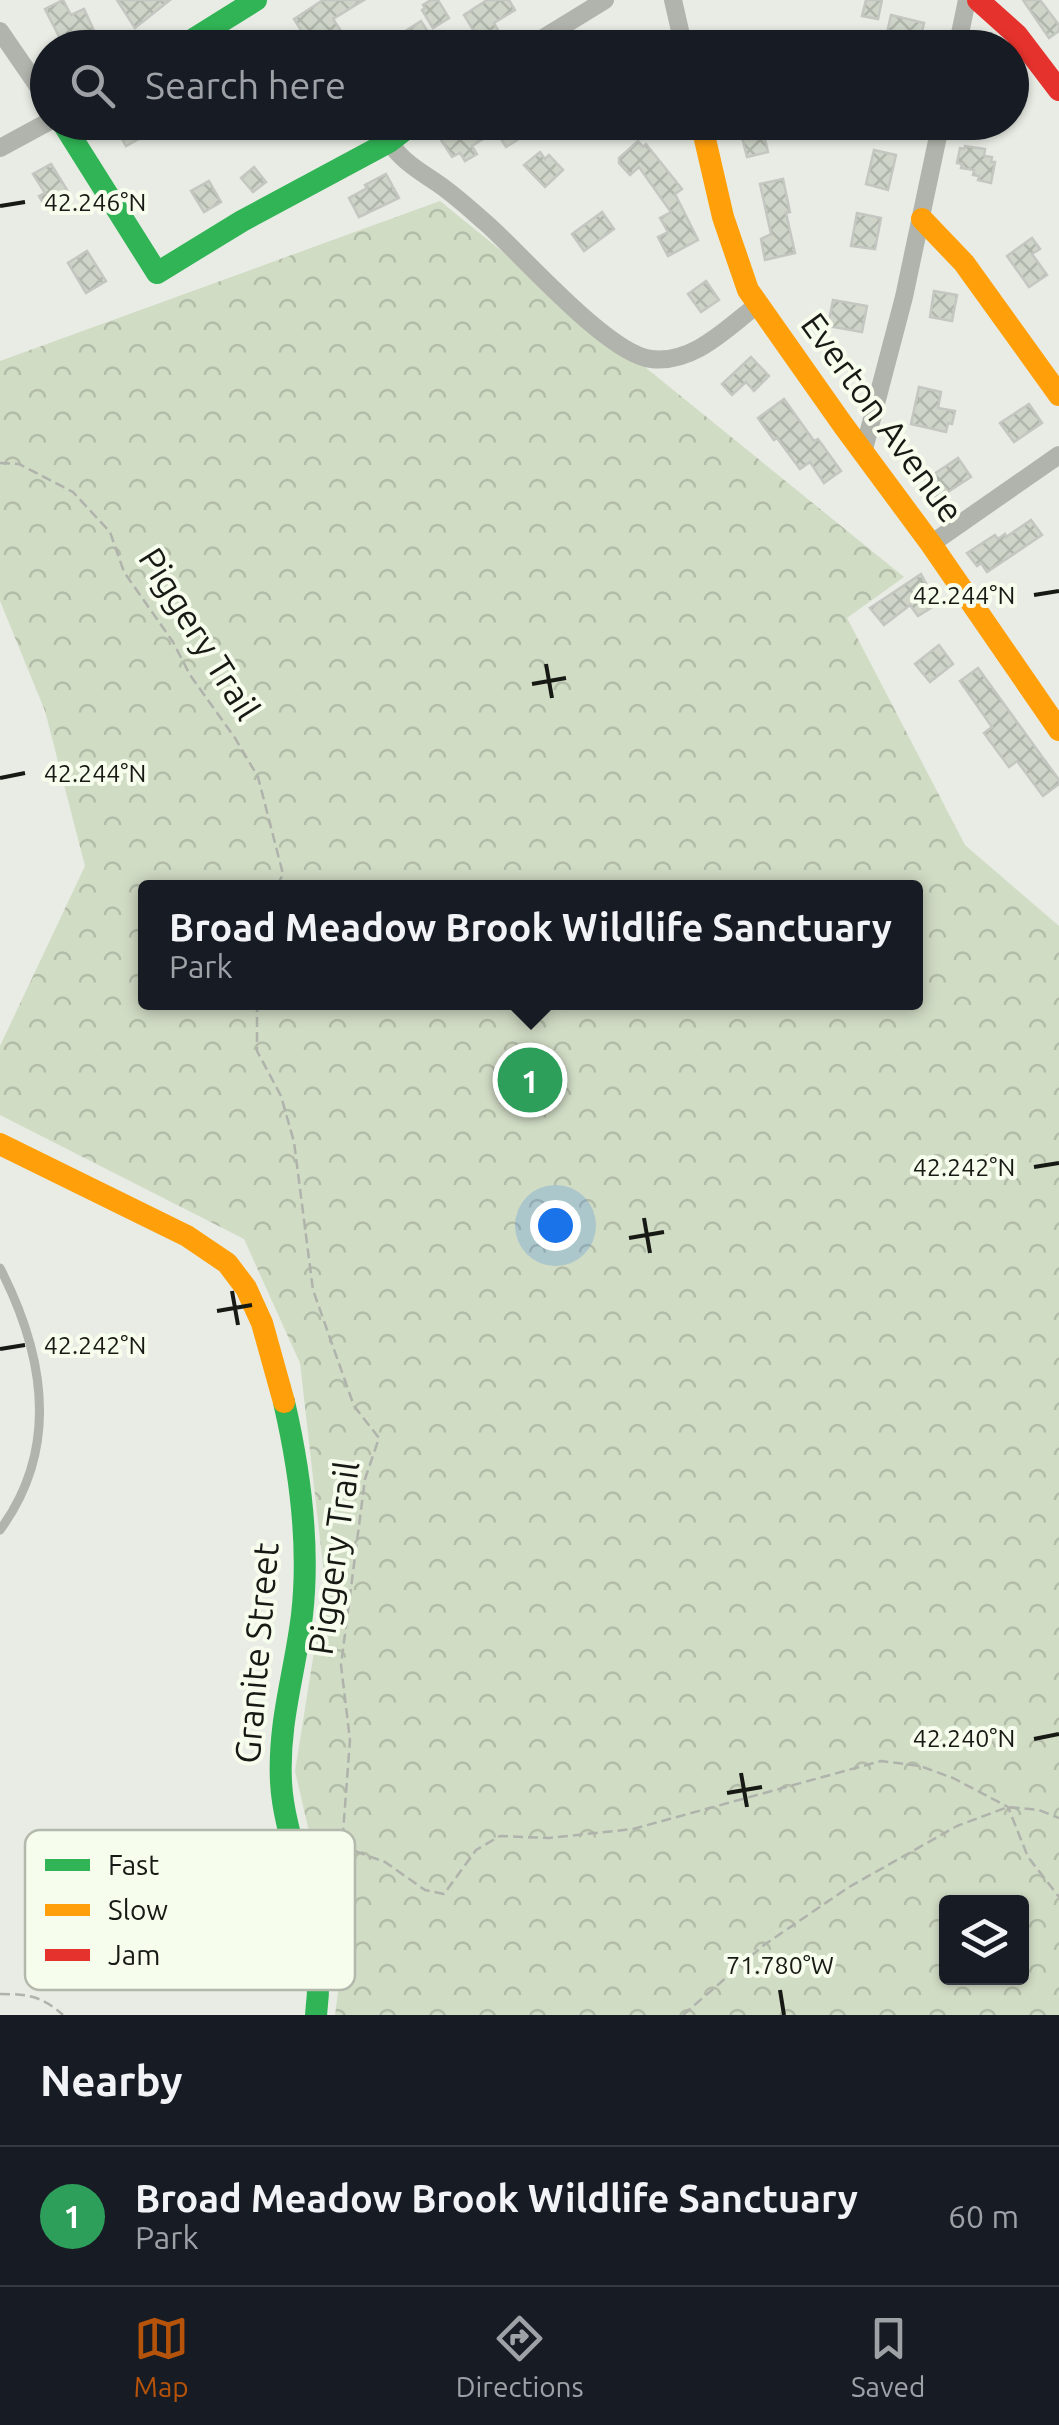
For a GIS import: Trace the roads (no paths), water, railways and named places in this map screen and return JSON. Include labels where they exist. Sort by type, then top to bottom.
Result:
[{"type":"street","points":[[207,30],[256,0]]},
{"type":"street","points":[[556,30],[605,0]]},
{"type":"street","points":[[673,0],[680,30]]},
{"type":"street","points":[[961,30],[967,0]]},
{"type":"street","points":[[978,0],[1011,30]]},
{"type":"street","points":[[0,31],[30,75]]},
{"type":"street","points":[[1029,51],[1059,90]]},
{"type":"street","points":[[0,148],[30,132]]},
{"type":"street","points":[[73,140],[157,272],[391,140]]},
{"type":"street","points":[[393,140],[394,149],[403,158],[477,215],[598,329],[642,357],[683,357],[757,305]]},
{"type":"street","name":"Everton Avenue","points":[[705,140],[722,216],[748,290],[1059,730]]},
{"type":"street","points":[[864,453],[904,298],[938,140]]},
{"type":"street","points":[[922,219],[964,264],[1059,396]]},
{"type":"street","points":[[931,544],[1059,455]]},
{"type":"street","name":"Granite Street","points":[[0,1144],[199,1240],[230,1266],[250,1293],[266,1332],[283,1395],[303,1531],[305,1576],[297,1652],[285,1700],[281,1739],[283,1800],[290,1830]]},
{"type":"street","name":"Granite Street","points":[[316,2015],[318,1990]]},
{"type":"lane","points":[[0,1268],[18,1303],[34,1350],[39,1395],[38,1434],[28,1482],[0,1530]]},
{"type":"place","name":"Broad Meadow Brook Wildlife Sanctuary","points":[[530,1080]]}]
